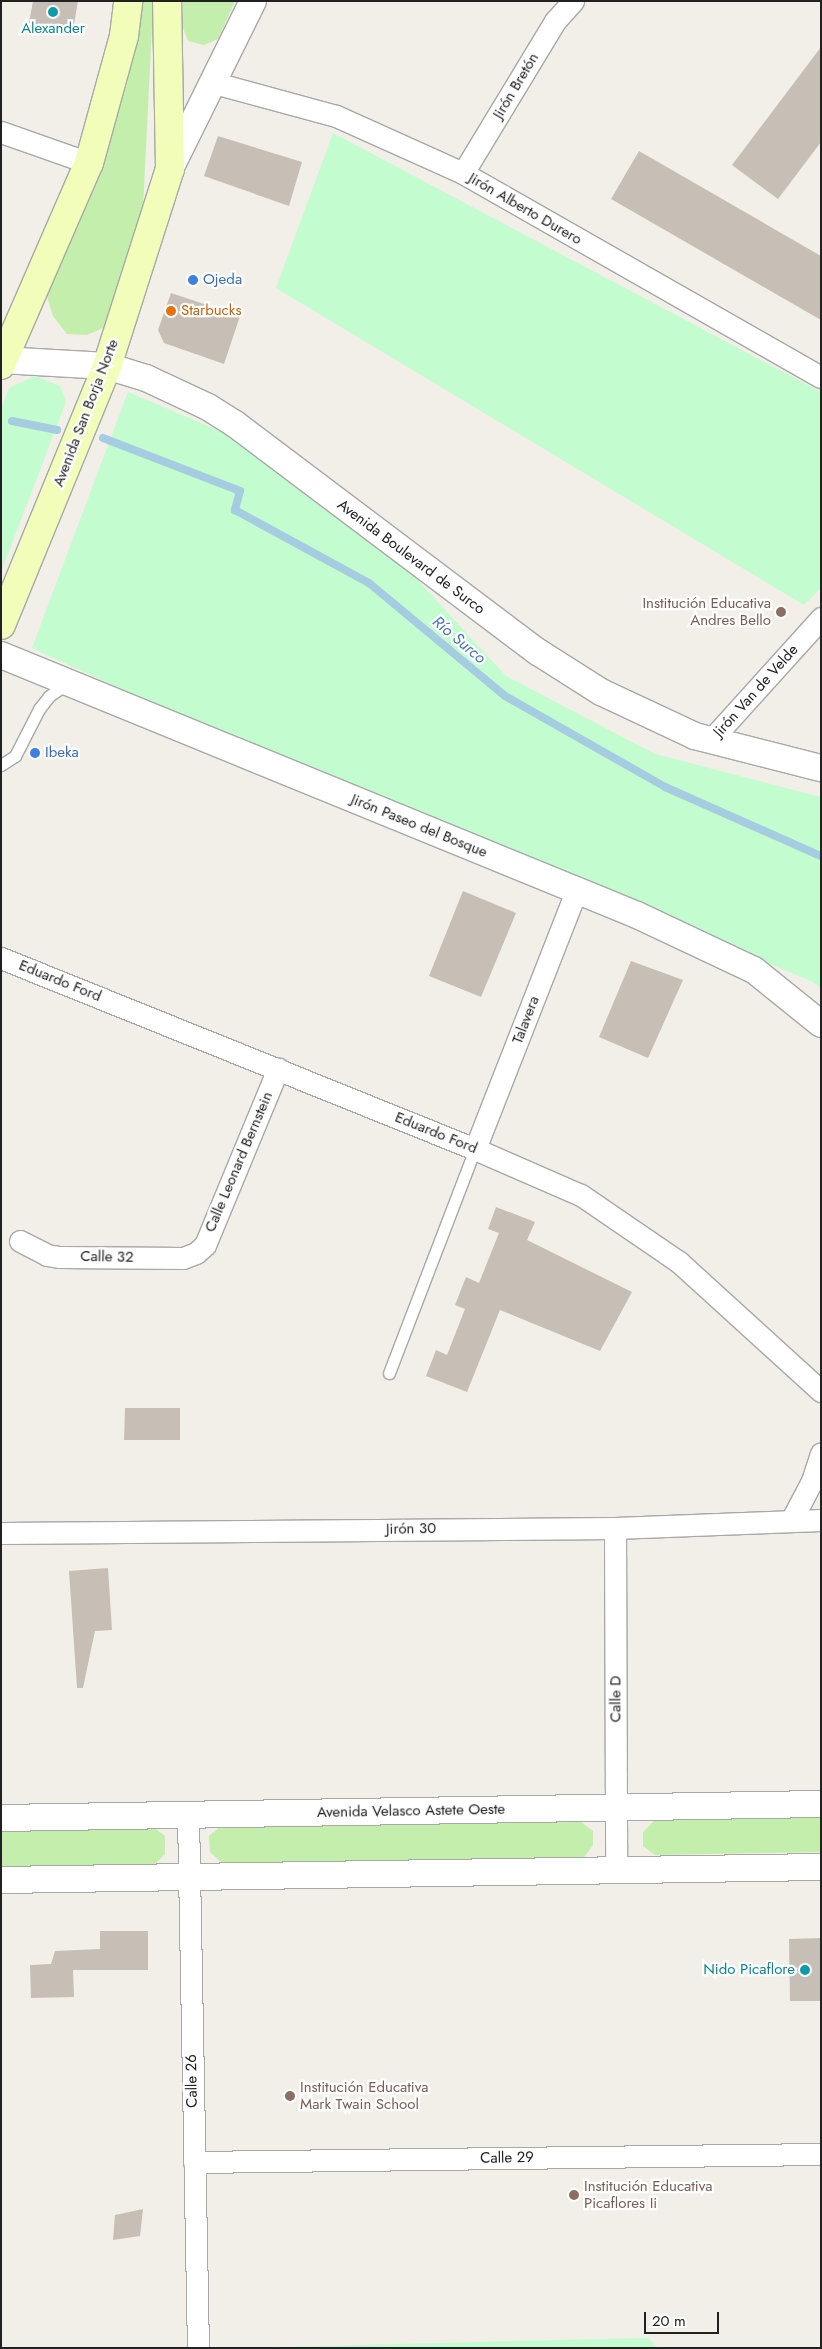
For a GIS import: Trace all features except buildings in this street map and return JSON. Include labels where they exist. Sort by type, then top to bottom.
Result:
[{"type":"main road","points":[[2,362],[89,163],[124,36],[128,1]]},
{"type":"main road","name":"Avenida San Borja Norte","points":[[1,624],[107,366],[170,169],[167,1]]},
{"type":"street","name":"Avenida San Borja Norte","points":[[170,169],[211,82],[253,1]]},
{"type":"street","name":"Jirón Bretón","points":[[463,173],[555,21],[573,1]]},
{"type":"street","name":"Jirón Alberto Durero","points":[[211,82],[336,116],[463,173],[821,377]]},
{"type":"street","points":[[1,132],[89,163]]},
{"type":"street","name":"Avenida Boulevard de Surco","points":[[2,362],[107,366],[146,378],[221,416],[538,652],[601,692],[710,741],[821,768]]},
{"type":"street","name":"Jirón Van de Velde","points":[[710,741],[821,618]]},
{"type":"street","name":"Jirón Paseo del Bosque","points":[[1,655],[576,891],[754,970],[821,1024]]},
{"type":"street","name":"Talavera","points":[[476,1149],[576,891]]},
{"type":"street","name":"Eduardo Ford","points":[[1,958],[476,1149],[582,1195],[679,1262],[821,1391]]},
{"type":"street","name":"Calle Leonard Bernstein","points":[[196,1253],[205,1244],[278,1069]]},
{"type":"street","name":"Calle 32","points":[[20,1241],[47,1255],[60,1257],[183,1258],[196,1253]]},
{"type":"street","points":[[792,1519],[812,1481],[821,1453]]},
{"type":"street","name":"Jirón 30","points":[[1,1533],[615,1528],[792,1519],[821,1520]]},
{"type":"street","name":"Calle D","points":[[615,1528],[616,1870]]},
{"type":"street","name":"Avenida Velasco Astete Oeste","points":[[1,1818],[821,1804]]},
{"type":"street","name":"Calle 26","points":[[188,1815],[198,2348]]},
{"type":"street","points":[[1,1880],[821,1867]]},
{"type":"street","name":"Calle 29","points":[[194,2162],[821,2154]]},
{"type":"lane","points":[[1,765],[15,756],[39,709],[49,696],[68,683]]},
{"type":"lane","points":[[389,1373],[476,1149]]},
{"type":"green space","points":[[138,1],[151,1],[153,6],[143,208],[134,246],[103,328],[87,335],[67,334],[53,316],[46,293],[127,85]]},
{"type":"green space","points":[[183,1],[235,1],[218,39],[204,45],[188,41],[182,25]]},
{"type":"green space","points":[[333,133],[821,392],[821,588],[804,605],[276,288]]},
{"type":"green space","points":[[35,376],[60,386],[66,402],[1,572],[1,409],[9,388]]},
{"type":"green space","points":[[128,392],[220,431],[298,487],[411,573],[506,676],[655,754],[821,797],[821,989],[813,982],[167,710],[32,648]]},
{"type":"green space","points":[[821,1817],[821,1852],[655,1855],[643,1846],[643,1832],[655,1820]]},
{"type":"green space","points":[[581,1822],[593,1831],[593,1845],[582,1860],[223,1864],[210,1852],[209,1836],[221,1826]]},
{"type":"green space","points":[[152,1826],[165,1836],[165,1854],[153,1866],[1,1868],[1,1829]]},
{"type":"green space","points":[[648,2338],[658,2348],[233,2348]]},
{"type":"waterway","name":"Río Surco","points":[[12,421],[57,430]]},
{"type":"waterway","name":"Río Surco","points":[[103,438],[240,491],[235,510],[369,583],[505,696],[665,787],[821,856]]},
{"type":"place","name":"Alexander","points":[[53,12]]},
{"type":"place","name":"Ojeda","points":[[193,280]]},
{"type":"place","name":"Starbucks","points":[[171,311]]},
{"type":"place","name":"Institución Educativa Andres Bello","points":[[781,612]]},
{"type":"place","name":"Ibeka","points":[[35,753]]},
{"type":"place","name":"Nido Picaflore","points":[[805,1970]]},
{"type":"place","name":"Institución Educativa Mark Twain School","points":[[290,2096]]},
{"type":"place","name":"Institución Educativa Picaflores Ii","points":[[574,2195]]}]
